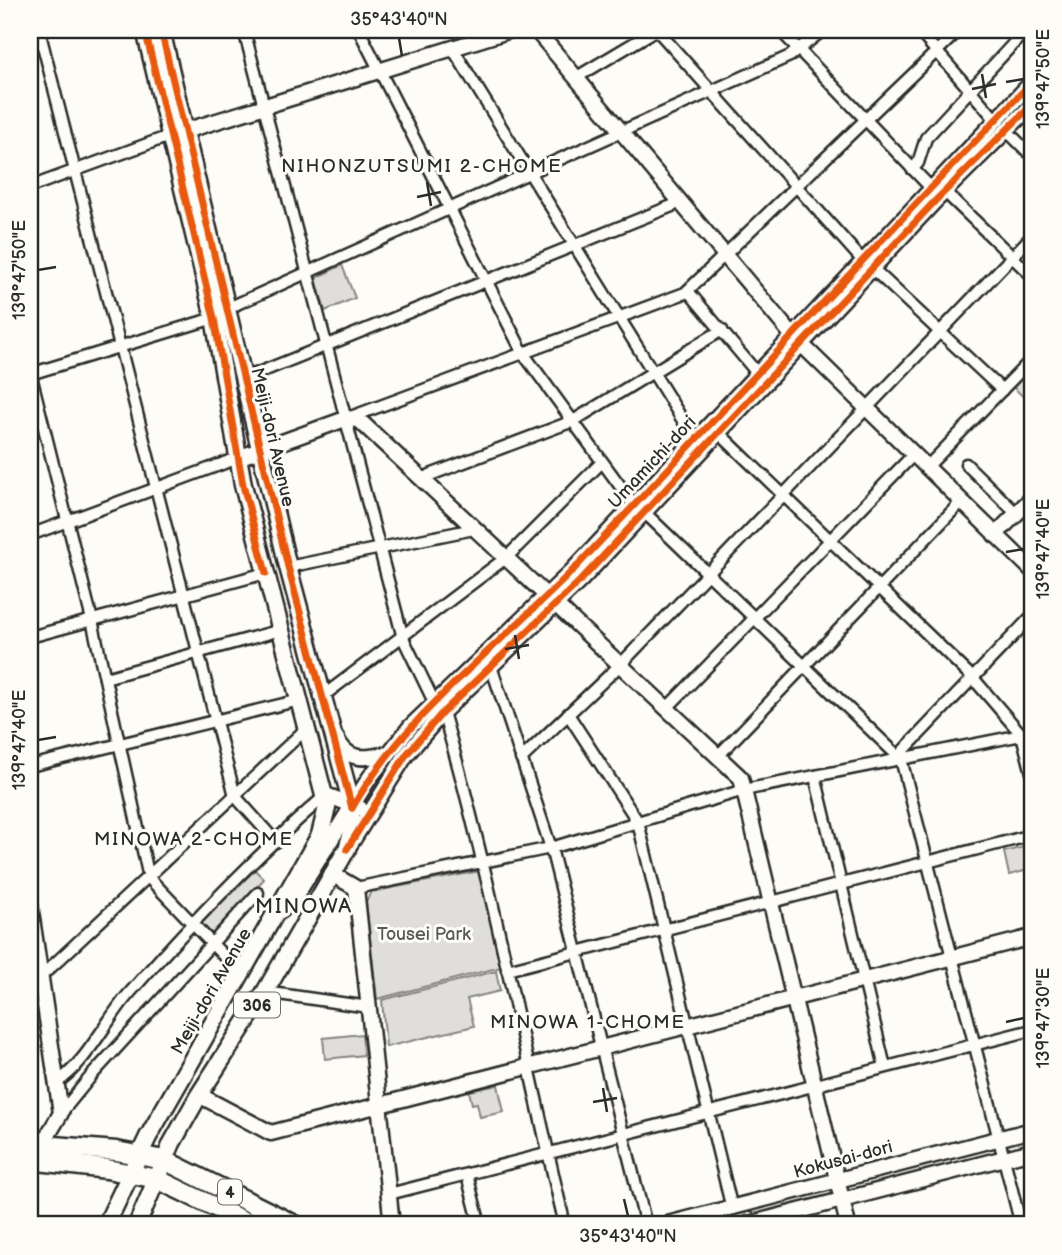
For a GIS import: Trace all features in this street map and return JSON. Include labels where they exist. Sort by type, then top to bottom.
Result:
[{"type":"highway","name":"4","points":[[36,1145],[139,1154],[164,1160],[296,1225]]},
{"type":"highway","name":"4","points":[[30,1160],[157,1179],[252,1225]]},
{"type":"main road","name":"Meiji-dori Avenue","points":[[145,30],[178,132],[228,308],[288,567],[352,808],[353,829],[347,849],[265,992],[199,1095],[164,1160]]},
{"type":"main road","name":"Meiji-dori Avenue","points":[[139,1154],[243,976],[320,835],[326,817],[326,795],[238,458],[161,30]]},
{"type":"main road","name":"306","points":[[106,1225],[139,1154]]},
{"type":"main road","name":"306","points":[[137,1225],[164,1160]]},
{"type":"street","points":[[39,30],[235,796],[276,842]]},
{"type":"street","points":[[244,30],[348,418],[403,638],[438,707],[484,862],[527,1068],[565,1225]]},
{"type":"street","points":[[359,30],[523,353],[602,463],[639,509],[901,759],[1021,1225]]},
{"type":"street","points":[[30,187],[178,132],[511,30]]},
{"type":"street","points":[[536,30],[797,340],[1032,570]]},
{"type":"street","points":[[577,77],[656,30],[794,187],[868,265],[1002,390]]},
{"type":"street","points":[[780,30],[912,169],[1032,276]]},
{"type":"street","points":[[243,976],[149,878],[92,620],[30,373],[214,318],[228,308],[800,51],[823,30]]},
{"type":"street","points":[[918,30],[996,120]]},
{"type":"street","points":[[30,536],[688,291],[959,30]]},
{"type":"street","points":[[912,169],[918,163],[926,138],[1026,30]]},
{"type":"street","points":[[453,49],[695,440]]},
{"type":"street","name":"Umamichi-dori","points":[[275,918],[296,896],[387,754],[551,599],[639,509],[695,440],[757,373],[797,340],[868,265],[1032,82]]},
{"type":"street","points":[[938,190],[1032,105]]},
{"type":"street","points":[[1006,131],[1032,156]]},
{"type":"street","points":[[243,379],[575,246],[679,201]]},
{"type":"street","points":[[521,759],[621,664],[1032,236]]},
{"type":"street","points":[[688,291],[757,373]]},
{"type":"street","points":[[425,480],[430,475],[573,421],[722,330]]},
{"type":"street","points":[[639,509],[719,433],[797,340]]},
{"type":"street","points":[[926,468],[1032,359]]},
{"type":"street","points":[[348,418],[360,421],[425,480],[741,778],[848,1225]]},
{"type":"street","points":[[719,433],[973,678],[1027,734],[1032,772]]},
{"type":"street","points":[[667,708],[914,454]]},
{"type":"street","points":[[323,696],[508,558],[602,463]]},
{"type":"street","points":[[966,464],[1017,514]]},
{"type":"street","points":[[995,535],[1032,498]]},
{"type":"street","points":[[718,756],[961,502]]},
{"type":"street","points":[[288,567],[469,530],[473,526]]},
{"type":"street","points":[[30,637],[266,573]]},
{"type":"street","points":[[347,849],[438,707],[491,666],[551,599]]},
{"type":"street","points":[[901,759],[904,750],[1032,616]]},
{"type":"street","points":[[105,678],[281,630]]},
{"type":"street","points":[[491,666],[551,848],[646,1225]]},
{"type":"street","points":[[30,766],[300,700]]},
{"type":"street","points":[[568,714],[638,822],[732,1209]]},
{"type":"street","points":[[331,726],[341,747],[350,755],[363,760],[387,754]]},
{"type":"street","points":[[35,978],[149,878],[308,727]]},
{"type":"street","points":[[332,874],[356,888],[551,848],[744,790],[1027,734]]},
{"type":"street","name":"Umamichi-dori","points":[[352,808],[369,803],[406,755]]},
{"type":"street","points":[[816,776],[885,1067]]},
{"type":"street","points":[[57,1082],[71,1072],[111,1015],[191,923],[326,795],[352,808]]},
{"type":"street","points":[[507,970],[1032,835]]},
{"type":"street","points":[[356,888],[392,1225]]},
{"type":"street","points":[[36,1145],[92,1075],[258,893]]},
{"type":"street","points":[[30,905],[35,978],[61,1113]]},
{"type":"street","points":[[199,1095],[271,1133],[1032,937]]},
{"type":"street","points":[[265,992],[369,1007]]},
{"type":"street","points":[[389,1194],[1032,1030]]},
{"type":"street","name":"Kokusai-dori","points":[[664,1225],[1032,1130]]},
{"type":"street","points":[[745,1225],[1032,1151]]},
{"type":"street","points":[[467,1175],[480,1225]]},
{"type":"green space","points":[[342,265],[355,298],[325,311],[316,278]]},
{"type":"green space","points":[[1032,367],[1032,405],[1013,387]]},
{"type":"green space","points":[[1032,845],[1032,869],[1009,875],[1004,852]]},
{"type":"green space","points":[[255,870],[264,879],[213,935],[201,923]]},
{"type":"green space","name":"Tousei Park","points":[[480,871],[501,967],[377,999],[366,902],[371,892]]},
{"type":"green space","points":[[496,971],[500,991],[467,999],[474,1026],[386,1047],[382,1000]]},
{"type":"green space","points":[[362,1034],[364,1055],[325,1059],[323,1038]]},
{"type":"green space","points":[[498,1085],[504,1112],[480,1117],[477,1103],[472,1104],[469,1091]]},
{"type":"cycle path","points":[[145,30],[214,318],[243,485],[266,573]]},
{"type":"cycle path","points":[[161,30],[288,567],[352,808]]},
{"type":"cycle path","points":[[352,808],[375,773],[427,710],[575,568],[1032,82]]},
{"type":"cycle path","points":[[347,849],[406,755],[443,712],[580,581],[935,201],[1032,105]]},
{"type":"district","name":"NIHONZUTSUMI 2-CHOME","points":[[422,165]]},
{"type":"district","name":"MINOWA 2-CHOME","points":[[194,838]]},
{"type":"district","name":"MINOWA","points":[[304,906]]},
{"type":"district","name":"MINOWA 1-CHOME","points":[[588,1021]]}]
